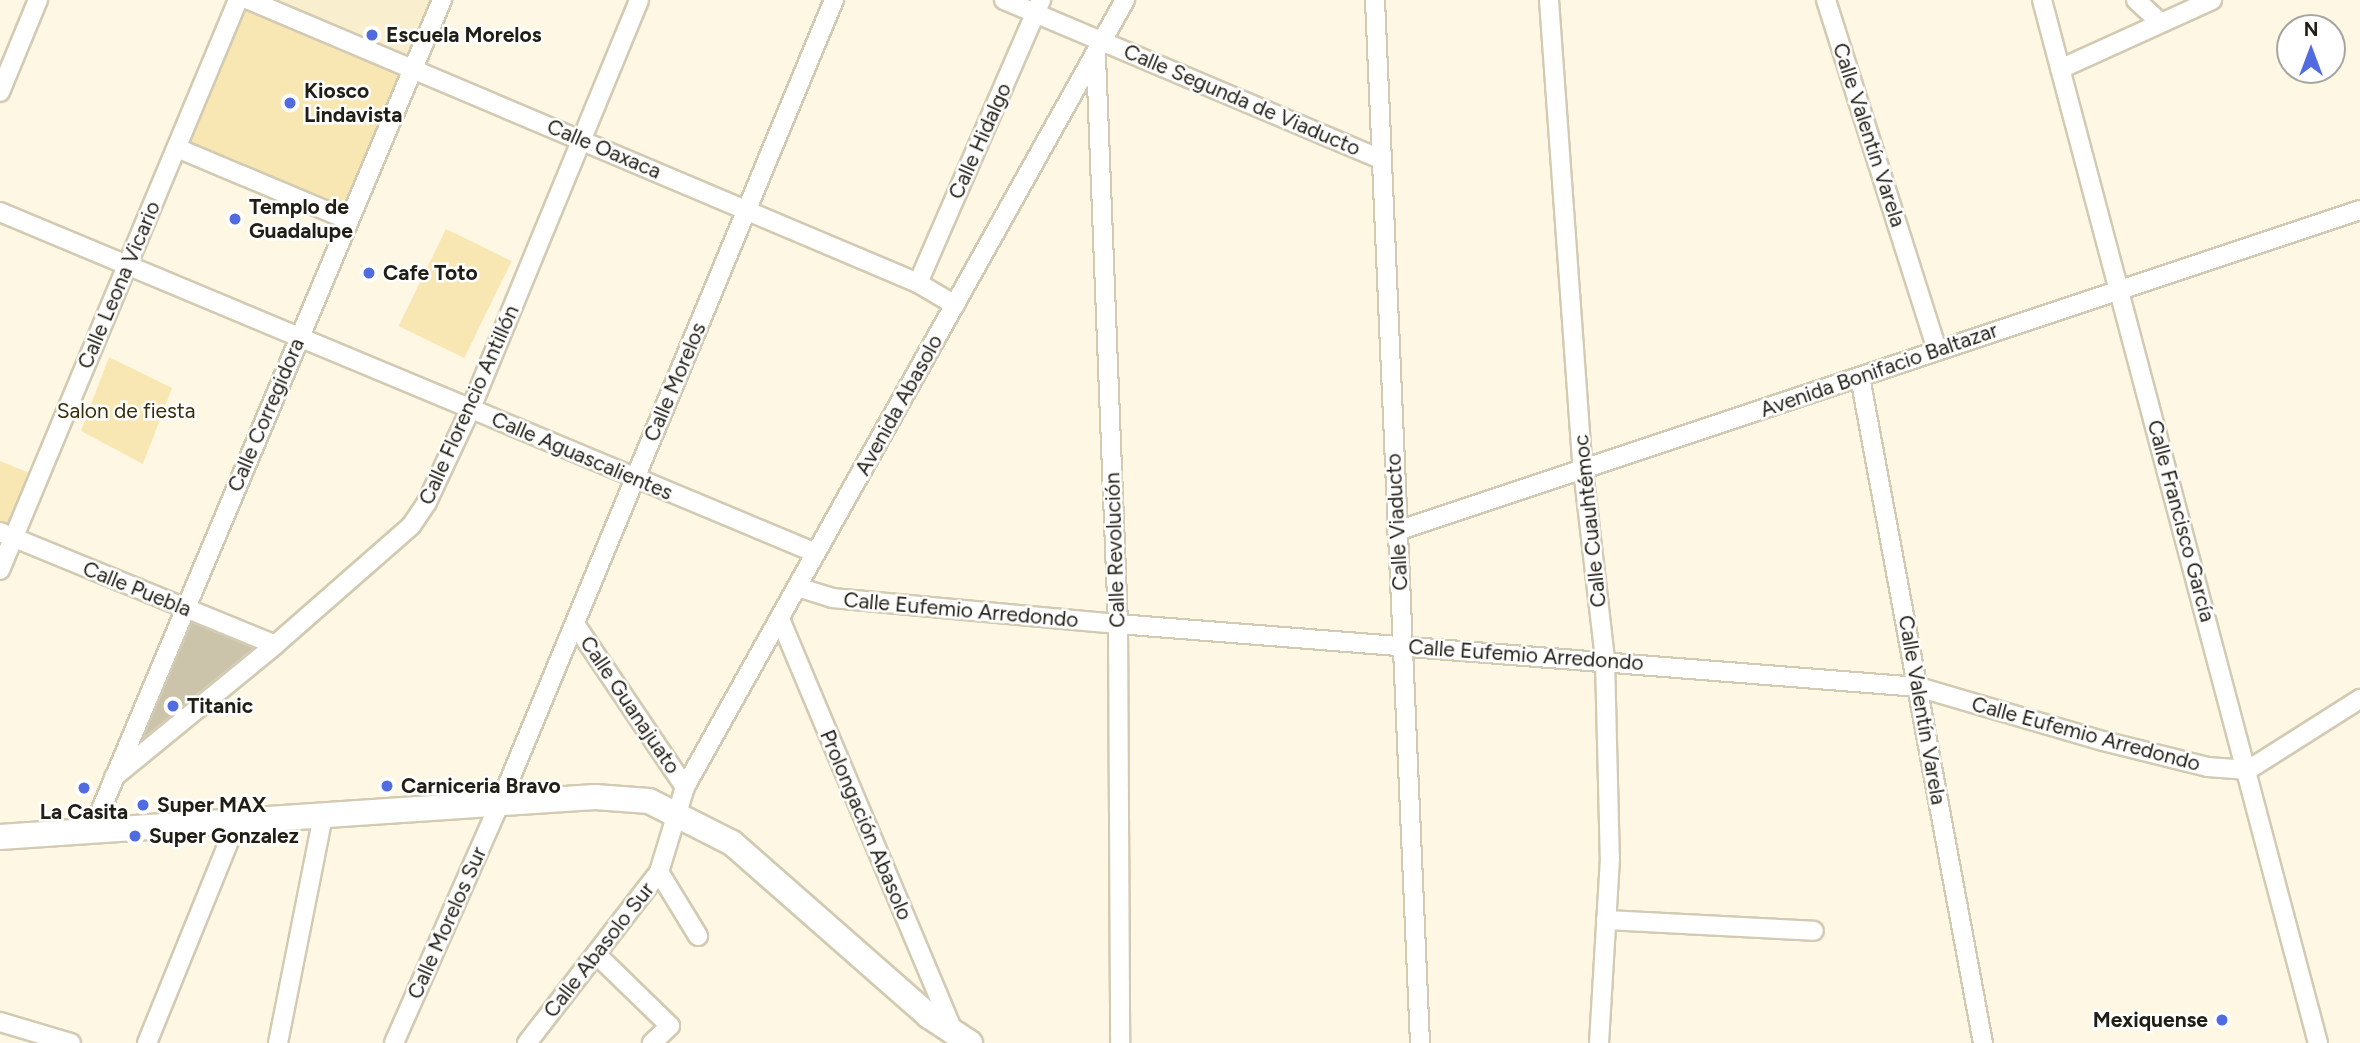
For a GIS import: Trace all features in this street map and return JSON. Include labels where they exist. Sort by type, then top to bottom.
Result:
[{"type":"main road","points":[[0,836],[595,797],[649,801],[676,812],[732,843],[961,1037]]},
{"type":"street","points":[[0,92],[38,0]]},
{"type":"street","name":"Calle Leona Vicario","points":[[0,570],[7,535],[127,266],[237,0]]},
{"type":"street","name":"Calle Oaxaca","points":[[249,0],[583,139],[918,283],[955,306]]},
{"type":"street","name":"Calle Corregidora","points":[[92,831],[442,0]]},
{"type":"street","name":"Calle Florencio Antillón","points":[[114,778],[275,645],[411,526],[427,502],[471,408],[639,0]]},
{"type":"street","name":"Calle Morelos","points":[[500,803],[834,0]]},
{"type":"street","name":"Calle Segunda de Viaducto","points":[[1004,0],[1038,7],[1100,49],[1380,159]]},
{"type":"street","name":"Avenida Abasolo","points":[[676,812],[685,787],[1125,0]]},
{"type":"street","name":"Calle Viaducto","points":[[1374,0],[1420,1043]]},
{"type":"street","name":"Calle Cuauhtémoc","points":[[1549,0],[1583,469],[1605,660],[1610,858],[1599,1043]]},
{"type":"street","name":"Calle Valentín Varela","points":[[1826,0],[1937,349]]},
{"type":"street","name":"Calle Francisco García","points":[[2042,0],[2248,770],[2318,1043]]},
{"type":"street","points":[[2136,0],[2161,23]]},
{"type":"street","points":[[2060,69],[2212,0]]},
{"type":"street","name":"Calle Hidalgo","points":[[918,283],[1038,7]]},
{"type":"street","name":"Calle Revolución","points":[[1100,49],[1118,624],[1120,1043]]},
{"type":"street","points":[[177,148],[348,220]]},
{"type":"street","name":"Avenida Bonifacio Baltazar","points":[[1397,531],[2360,209]]},
{"type":"street","name":"Calle Aguascalientes","points":[[0,212],[127,266],[300,334],[635,480],[816,553]]},
{"type":"street","name":"Calle Valentín Varela","points":[[1860,377],[1983,1043]]},
{"type":"street","name":"Calle Puebla","points":[[7,535],[275,645]]},
{"type":"street","name":"Calle Eufemio Arredondo","points":[[797,587],[832,597],[1118,624],[1605,660],[1918,687],[2116,744],[2208,767],[2248,770]]},
{"type":"street","name":"Prolongación Abasolo","points":[[780,619],[961,1037]]},
{"type":"street","name":"Calle Guanajuato","points":[[575,624],[685,787]]},
{"type":"street","points":[[2248,770],[2360,699]]},
{"type":"street","name":"Calle Morelos Sur","points":[[394,1043],[500,803]]},
{"type":"street","name":"Calle Abasolo Sur","points":[[527,1043],[659,872],[676,812]]},
{"type":"street","points":[[278,1043],[323,815]]},
{"type":"street","points":[[148,1043],[237,821]]},
{"type":"street","points":[[659,872],[698,936]]},
{"type":"street","points":[[1606,920],[1814,930]]},
{"type":"street","points":[[596,954],[670,1026],[652,1043]]},
{"type":"street","points":[[0,1022],[71,1043]]},
{"type":"shaded area","name":"Escuela Morelos","points":[[239,0],[429,0],[410,70]]},
{"type":"green space","points":[[239,0],[411,69],[351,218],[179,148]]},
{"type":"green space","points":[[446,229],[512,261],[464,358],[399,326]]},
{"type":"green space","name":"Salon de fiesta","points":[[109,357],[172,388],[143,464],[81,431]]},
{"type":"green space","points":[[0,461],[39,477],[14,536],[0,530]]},
{"type":"building","points":[[192,623],[253,648],[143,738]]},
{"type":"place","name":"Escuela Morelos","points":[[372,35]]},
{"type":"place","name":"Kiosco Lindavista","points":[[290,103]]},
{"type":"place","name":"Templo de Guadalupe","points":[[235,219]]},
{"type":"place","name":"Cafe Toto","points":[[369,273]]},
{"type":"place","name":"Titanic","points":[[173,706]]},
{"type":"place","name":"Carniceria Bravo","points":[[387,786]]},
{"type":"place","name":"La Casita","points":[[84,788]]},
{"type":"place","name":"Super MAX","points":[[143,805]]},
{"type":"place","name":"Super Gonzalez","points":[[135,836]]},
{"type":"place","name":"Mexiquense","points":[[2222,1020]]}]
